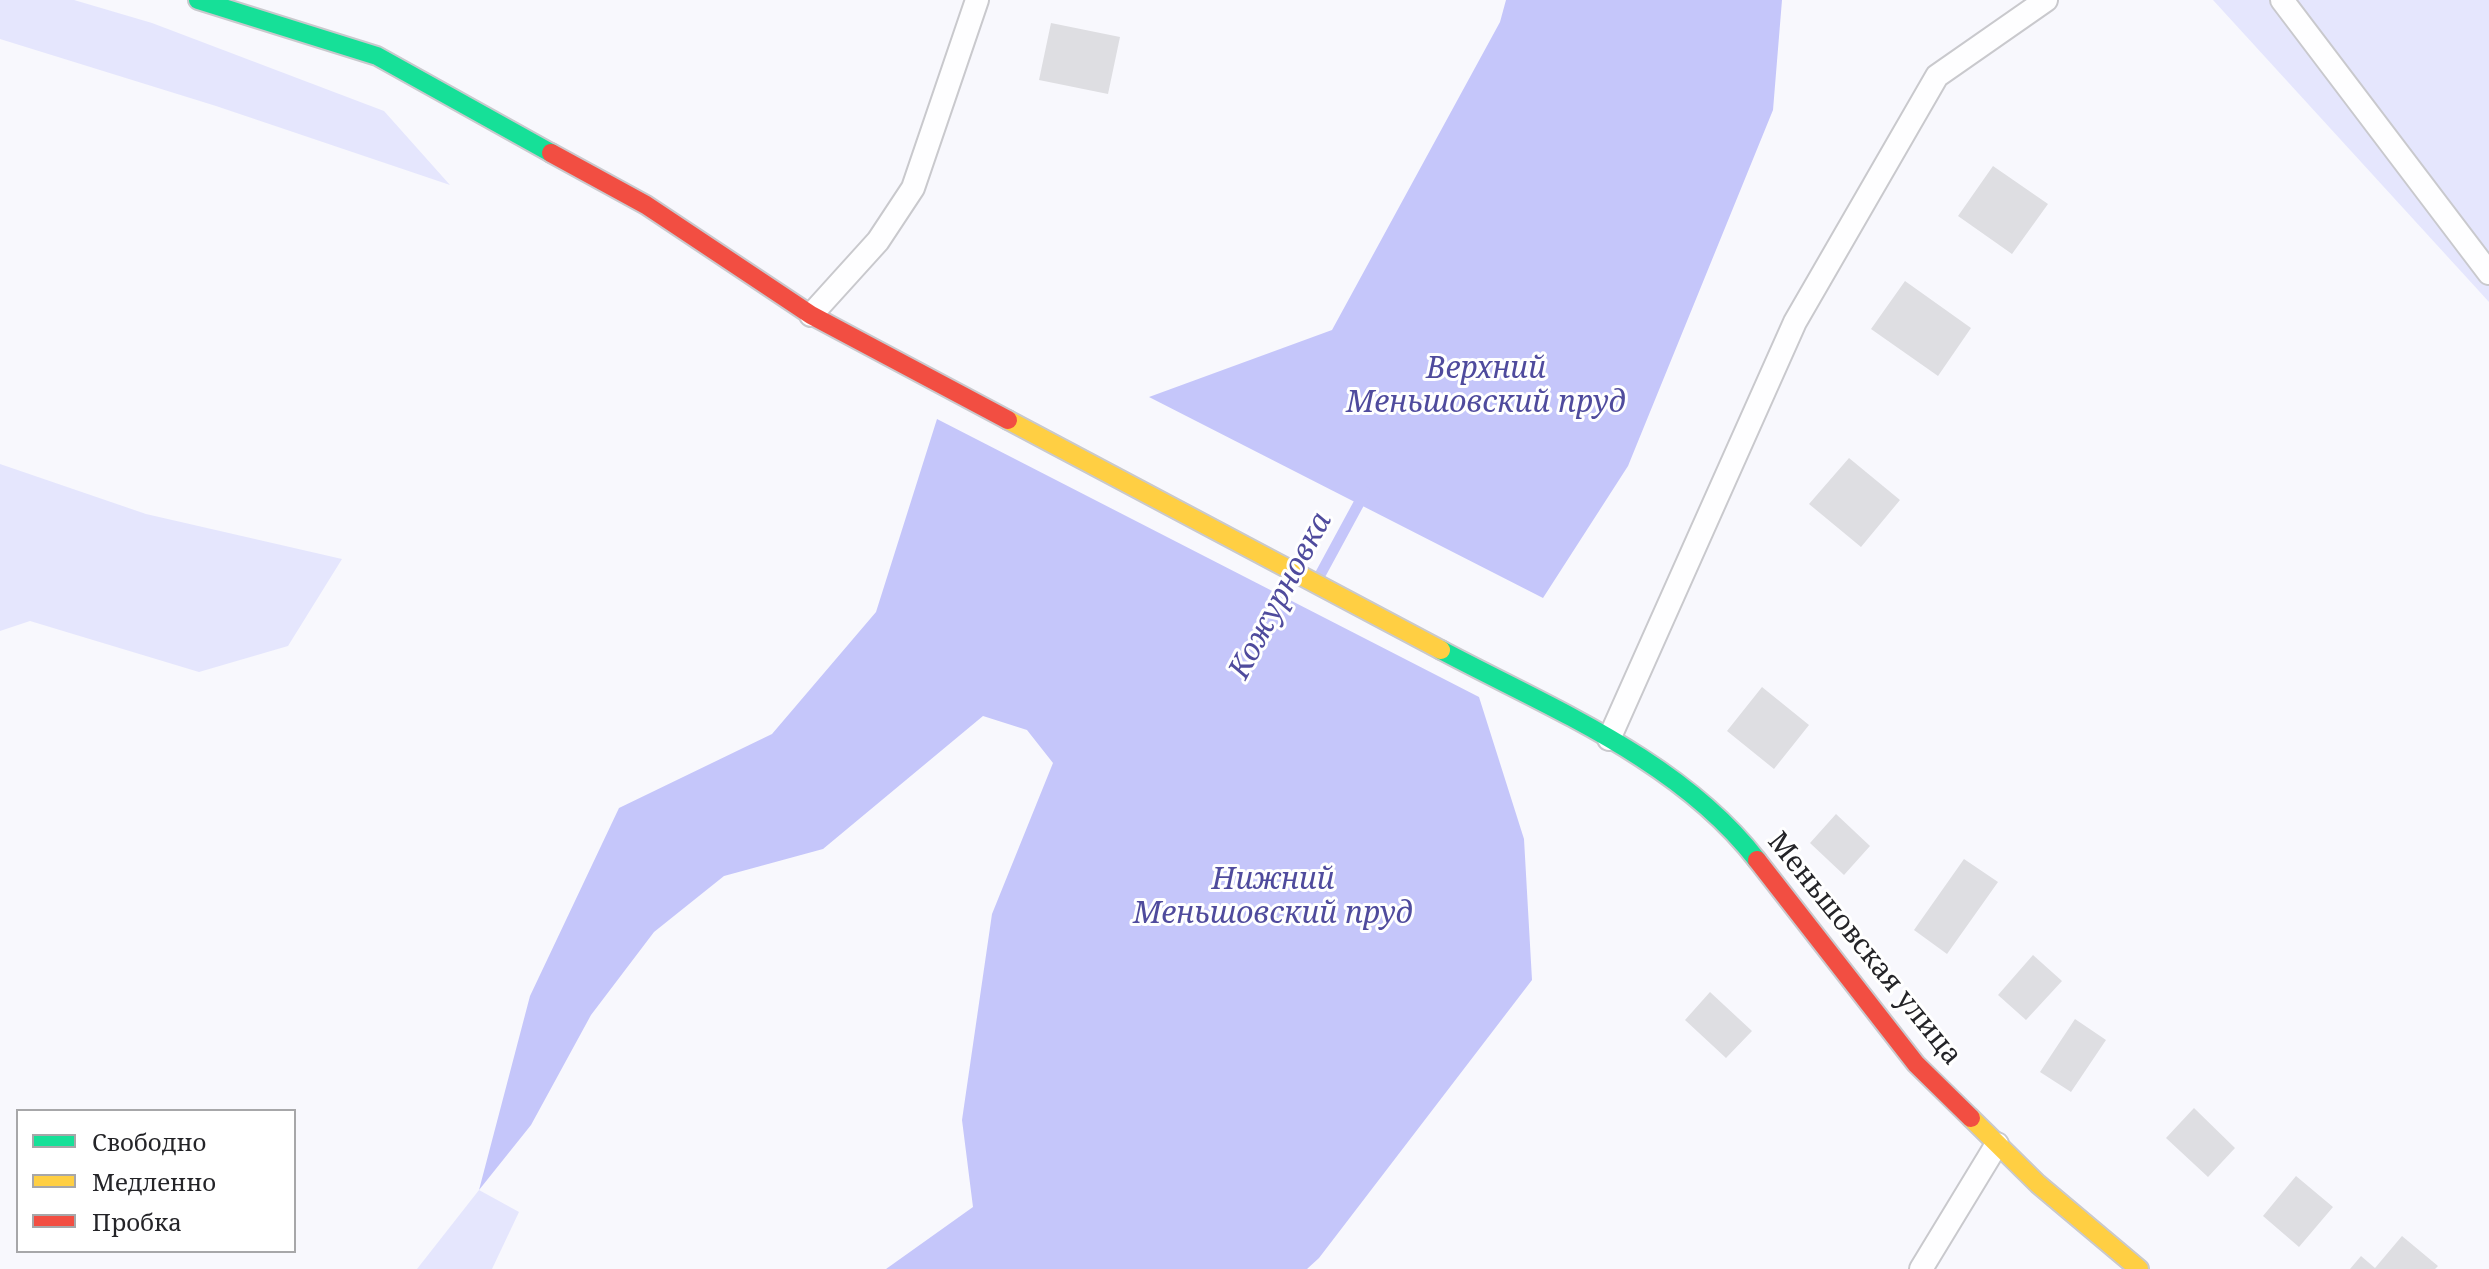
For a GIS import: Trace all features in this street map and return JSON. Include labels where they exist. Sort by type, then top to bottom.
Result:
[{"type":"street","name":"Меньшовская улица","points":[[198,0],[377,56],[646,205],[811,315],[1545,702],[1609,739],[1687,791],[1751,852],[1916,1064],[2038,1184],[2139,1269]]},
{"type":"lane","points":[[811,315],[878,241],[913,188],[977,0]]},
{"type":"lane","points":[[1609,739],[1795,322],[1937,76],[2046,0]]},
{"type":"lane","points":[[2282,0],[2489,273]]},
{"type":"lane","points":[[1921,1269],[1997,1144]]},
{"type":"shaded area","points":[[0,0],[74,0],[152,23],[384,111],[450,185],[216,106],[0,39]]},
{"type":"shaded area","points":[[2213,0],[2489,0],[2489,302]]},
{"type":"shaded area","points":[[0,464],[146,514],[342,559],[288,646],[199,672],[30,621],[0,631]]},
{"type":"shaded area","points":[[479,1190],[519,1212],[492,1269],[417,1269]]},
{"type":"water","name":"Верхний Меньшовский пруд","points":[[1506,0],[1782,0],[1773,110],[1628,466],[1543,598],[1149,397],[1332,330],[1500,22]]},
{"type":"water","name":"Нижний Меньшовский пруд","points":[[937,419],[1479,697],[1524,839],[1532,980],[1319,1258],[1307,1269],[886,1269],[973,1207],[962,1120],[992,914],[1053,763],[1027,730],[983,716],[823,849],[724,876],[654,932],[591,1015],[531,1125],[479,1190],[530,996],[619,808],[772,734],[876,612]]},
{"type":"building","points":[[1051,23],[1120,37],[1108,94],[1039,80]]},
{"type":"building","points":[[1993,166],[2048,204],[2012,254],[1958,216]]},
{"type":"building","points":[[1905,281],[1971,328],[1938,376],[1871,329]]},
{"type":"building","points":[[1849,458],[1900,500],[1861,547],[1809,504]]},
{"type":"building","points":[[1762,687],[1809,725],[1774,769],[1727,731]]},
{"type":"building","points":[[1836,814],[1870,846],[1844,875],[1810,843]]},
{"type":"building","points":[[1964,859],[1998,882],[1947,954],[1914,930]]},
{"type":"building","points":[[2033,955],[2062,981],[2026,1020],[1998,995]]},
{"type":"building","points":[[1710,992],[1752,1031],[1726,1058],[1685,1020]]},
{"type":"building","points":[[2075,1019],[2106,1040],[2071,1092],[2040,1072]]},
{"type":"building","points":[[2194,1108],[2235,1148],[2208,1177],[2166,1138]]},
{"type":"building","points":[[2296,1176],[2333,1207],[2299,1247],[2263,1216]]},
{"type":"building","points":[[2402,1236],[2438,1266],[2435,1269],[2350,1269],[2361,1256],[2375,1268]]},
{"type":"waterway","name":"Кожурновка","points":[[1320,575],[1365,492]]},
{"type":"traffic: fast","points":[[198,0],[377,56],[551,153]]},
{"type":"traffic: fast","points":[[1441,650],[1569,716],[1652,765],[1726,825],[1757,860]]},
{"type":"traffic: slow","points":[[1008,420],[1441,650]]},
{"type":"traffic: slow","points":[[1971,1118],[2038,1184],[2139,1269]]},
{"type":"traffic: jam","points":[[551,153],[646,205],[811,315],[1008,420]]},
{"type":"traffic: jam","points":[[1757,860],[1916,1064],[1971,1118]]}]
